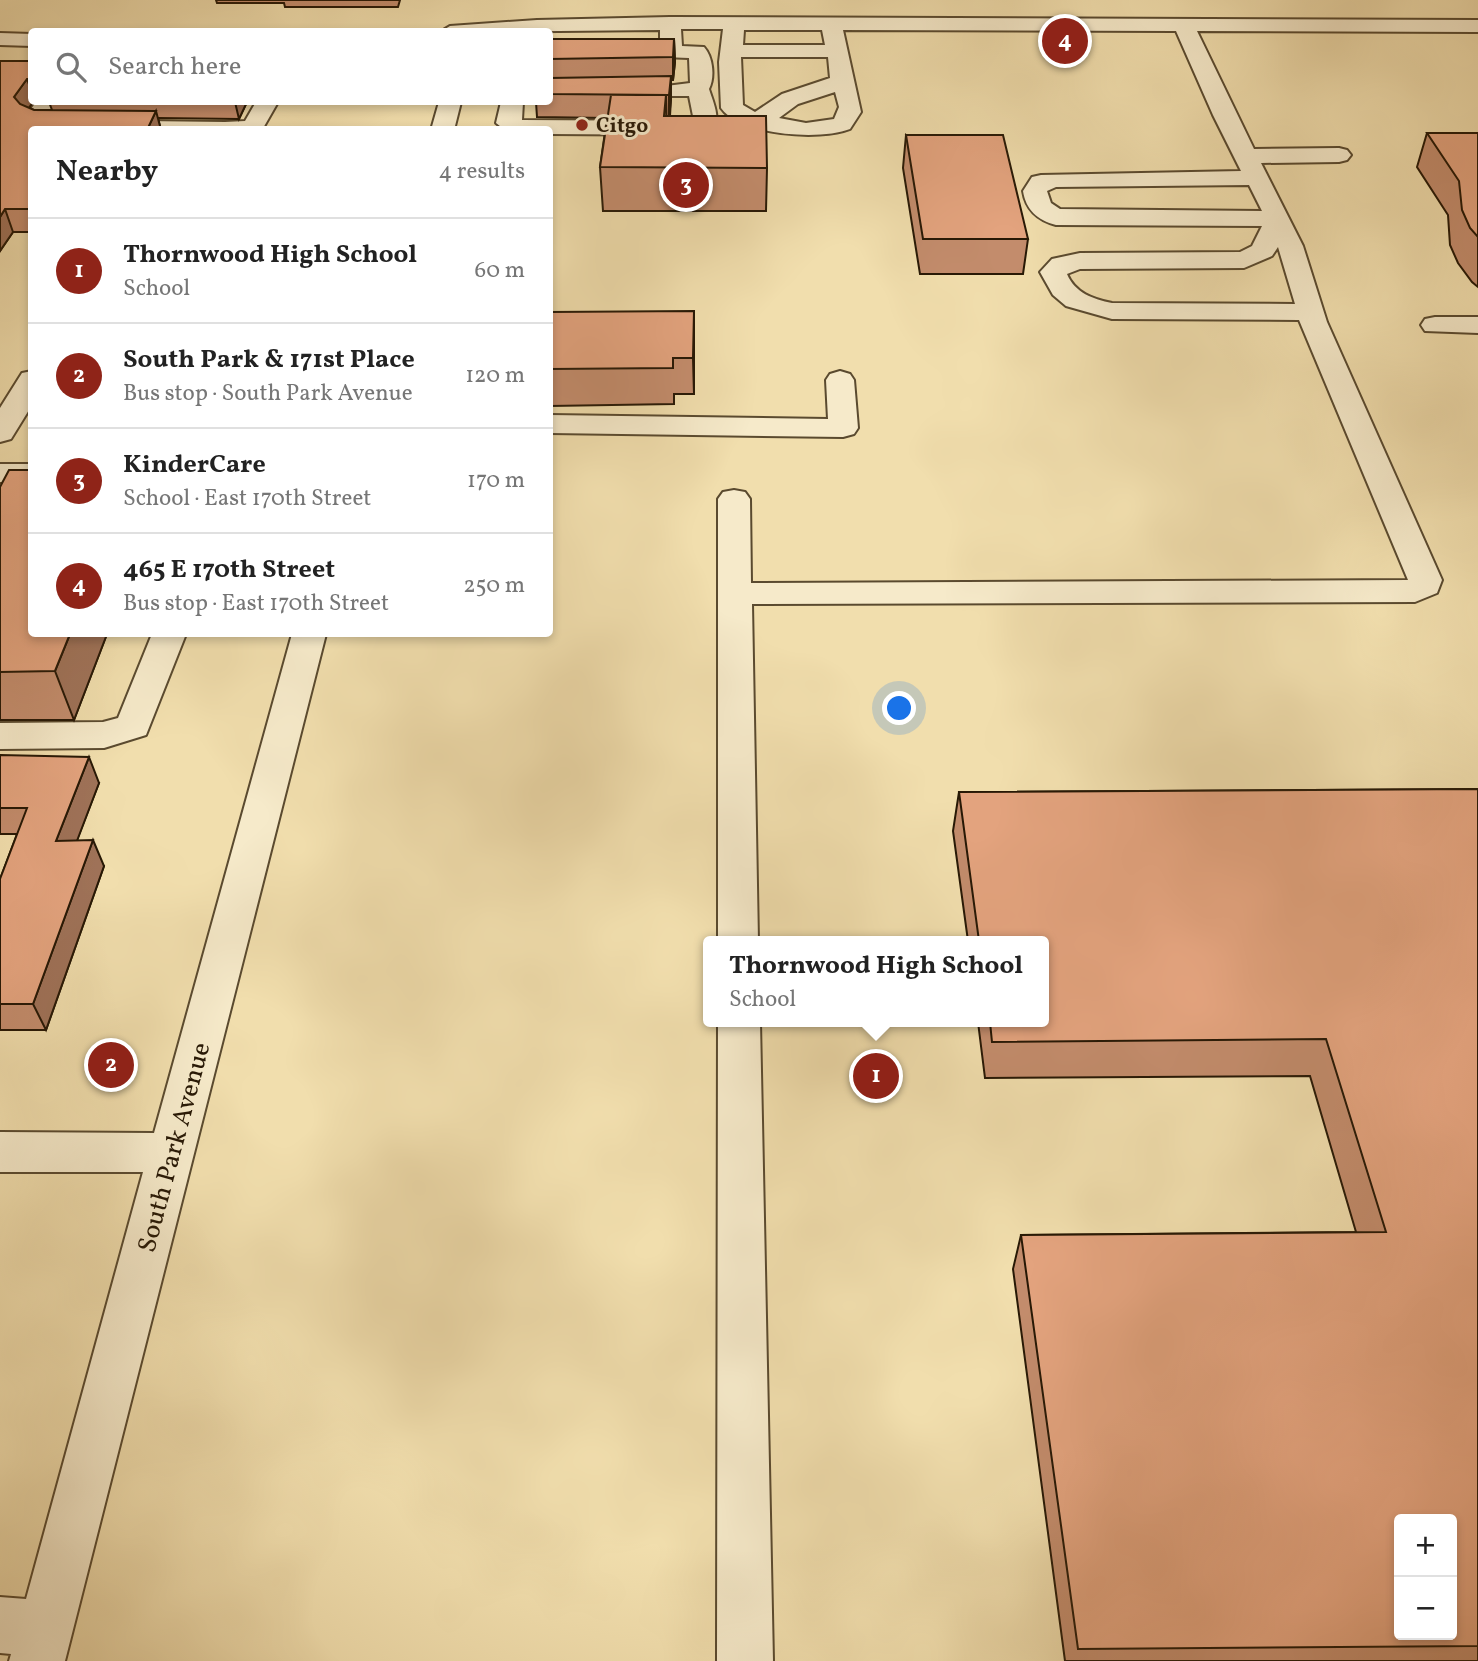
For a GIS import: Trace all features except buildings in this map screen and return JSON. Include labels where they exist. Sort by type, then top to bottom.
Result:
[{"type":"street","points":[[553,127],[694,128],[705,125],[706,118],[698,89],[701,83],[700,56],[696,52],[661,53],[679,0]]},
{"type":"street","points":[[471,28],[475,6]]},
{"type":"street","points":[[510,28],[672,23],[1184,25],[1413,17],[1478,26]]},
{"type":"street","points":[[734,23],[731,51],[732,108],[741,115],[783,128],[806,129],[841,124],[848,118],[849,97],[841,81],[831,24]]},
{"type":"street","points":[[735,594],[1420,589],[1425,586],[1425,580],[1313,322],[1294,252],[1184,25]]},
{"type":"street","points":[[0,39],[28,40]]},
{"type":"street","points":[[731,51],[835,51]]},
{"type":"street","points":[[760,119],[776,111],[796,95],[826,88],[841,81]]},
{"type":"street","points":[[651,92],[698,89]]},
{"type":"street","points":[[45,105],[36,119],[54,126]]},
{"type":"street","points":[[443,126],[449,105]]},
{"type":"street","points":[[511,105],[508,123],[517,126]]},
{"type":"street","points":[[1278,219],[1056,217],[1043,212],[1036,202],[1035,191],[1041,183],[1056,180],[1251,167],[1339,155]]},
{"type":"street","points":[[1278,219],[1263,251],[1244,260],[1080,261],[1061,265],[1053,272],[1058,286],[1070,298],[1088,306],[1112,311],[1311,312]]},
{"type":"street","points":[[1435,325],[1478,325]]},
{"type":"street","points":[[553,424],[842,428],[840,380]]},
{"type":"street","points":[[0,433],[28,386]]},
{"type":"street","points":[[0,473],[28,473]]},
{"type":"street","points":[[734,499],[738,936]]},
{"type":"street","points":[[0,736],[104,735],[133,726],[168,637]]},
{"type":"street","name":"South Park Avenue","points":[[27,1638],[172,1153],[308,637]]},
{"type":"street","points":[[739,1027],[745,1661]]},
{"type":"street","points":[[0,1152],[172,1153]]},
{"type":"place","name":"465 E 170th Street","points":[[1065,41]]},
{"type":"place","name":"Citgo","points":[[582,125]]},
{"type":"place","name":"KinderCare","points":[[686,185]]},
{"type":"place","name":"South Park & 171st Place","points":[[111,1065]]},
{"type":"place","name":"Thornwood High School","points":[[876,1076]]}]
